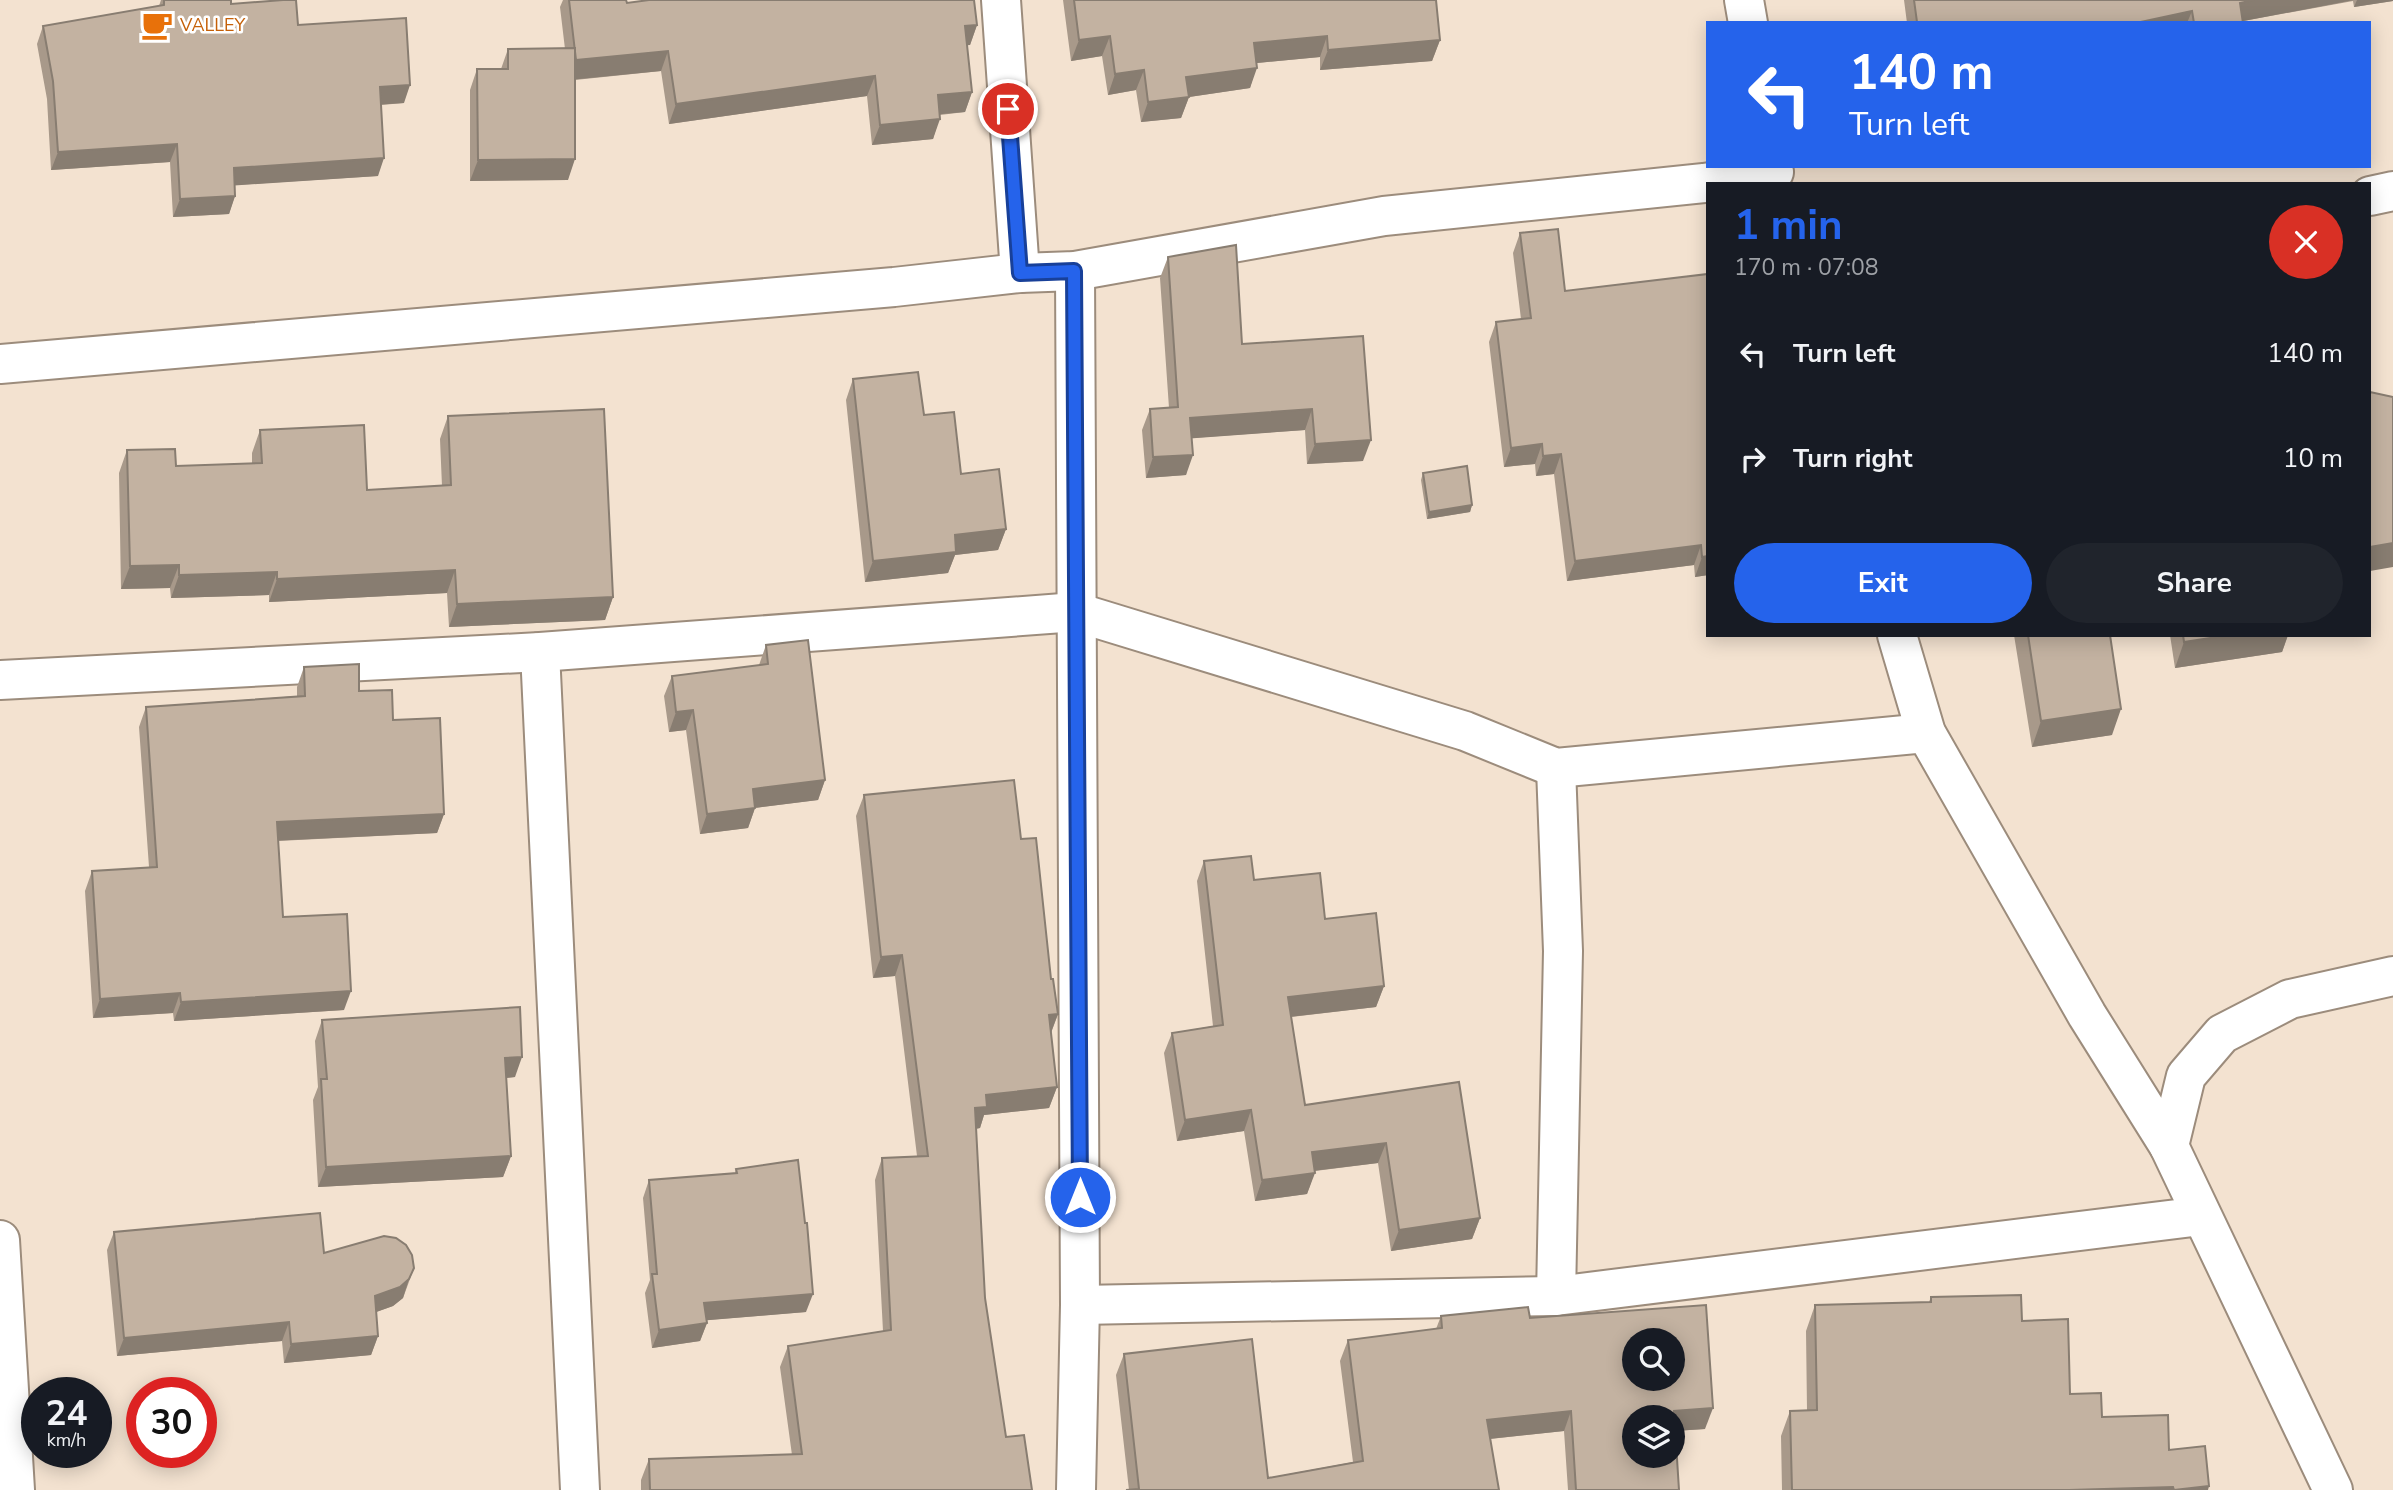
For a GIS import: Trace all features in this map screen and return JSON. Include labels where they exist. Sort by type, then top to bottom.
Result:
[{"type":"street","points":[[1001,0],[1020,273]]},
{"type":"street","points":[[1744,0],[1748,21]]},
{"type":"street","points":[[1711,182],[1774,174]]},
{"type":"street","points":[[0,364],[894,287],[1020,273],[1074,271],[1384,216],[1706,183]]},
{"type":"street","points":[[2371,196],[2393,191]]},
{"type":"street","points":[[1074,271],[1080,1305],[1076,1490]]},
{"type":"street","points":[[0,680],[540,652],[1076,612],[1465,731],[1556,768],[1926,733]]},
{"type":"street","points":[[1898,637],[1926,733],[2087,1015],[2169,1146],[2333,1490]]},
{"type":"street","points":[[540,652],[580,1490]]},
{"type":"street","points":[[1556,768],[1563,951],[1556,1296]]},
{"type":"street","points":[[2169,1146],[2186,1076],[2222,1034],[2290,999],[2393,976]]},
{"type":"street","points":[[1080,1305],[1556,1296],[2201,1216]]},
{"type":"street","points":[[0,1240],[15,1490]]},
{"type":"building","points":[[164,0],[231,0],[231,4],[296,0],[298,25],[406,18],[410,85],[380,87],[384,158],[234,168],[235,196],[180,199],[177,144],[58,152],[53,81],[43,26],[164,5]]},
{"type":"building","points":[[569,0],[626,0],[627,3],[649,0],[974,0],[977,25],[965,26],[972,92],[938,95],[940,119],[880,125],[875,76],[676,104],[668,51],[576,60]]},
{"type":"building","points":[[1074,0],[1436,0],[1440,40],[1328,50],[1327,36],[1254,43],[1257,68],[1186,77],[1189,97],[1148,102],[1144,70],[1115,74],[1110,36],[1079,40]]},
{"type":"building","points":[[1914,0],[2254,0],[2240,3],[2243,21],[2194,21],[2192,11],[2145,21],[1917,21]]},
{"type":"building","points":[[575,48],[575,159],[478,160],[477,69],[508,69],[508,49]]},
{"type":"building","points":[[1558,229],[1565,291],[1706,274],[1706,556],[1702,557],[1701,545],[1575,561],[1561,454],[1543,456],[1542,444],[1511,448],[1496,322],[1531,318],[1520,233]]},
{"type":"building","points":[[1236,245],[1242,344],[1363,336],[1371,440],[1315,444],[1312,409],[1190,418],[1193,455],[1153,457],[1150,409],[1178,407],[1168,257]]},
{"type":"building","points":[[918,372],[924,415],[954,412],[961,474],[999,469],[1006,529],[955,535],[956,552],[873,561],[853,379]]},
{"type":"building","points":[[2371,392],[2393,397],[2393,543],[2371,547]]},
{"type":"building","points":[[604,409],[613,597],[457,604],[455,570],[277,579],[277,572],[179,575],[179,565],[130,566],[127,450],[175,449],[176,466],[262,463],[260,430],[364,425],[367,490],[451,485],[448,416]]},
{"type":"building","points":[[1467,466],[1472,505],[1429,512],[1423,473]]},
{"type":"building","points":[[2028,637],[2110,637],[2121,709],[2041,721]]},
{"type":"building","points":[[2183,637],[2217,637],[2184,642]]},
{"type":"building","points":[[808,640],[825,780],[753,789],[755,808],[707,814],[693,710],[676,712],[672,676],[768,664],[766,645]]},
{"type":"building","points":[[359,664],[359,691],[392,690],[393,720],[440,718],[444,814],[277,822],[283,917],[347,914],[351,991],[181,1002],[180,993],[100,999],[92,871],[157,867],[146,707],[305,696],[304,667]]},
{"type":"building","points":[[1014,780],[1021,839],[1036,838],[1051,979],[1058,1014],[1049,1015],[1057,1087],[986,1095],[987,1107],[975,1108],[985,1298],[1006,1437],[1024,1435],[1032,1490],[650,1490],[649,1459],[802,1454],[788,1346],[891,1330],[882,1158],[928,1156],[902,955],[881,957],[864,795]]},
{"type":"building","points":[[1251,856],[1254,880],[1320,873],[1325,919],[1376,913],[1384,986],[1288,997],[1305,1105],[1459,1082],[1480,1218],[1399,1230],[1386,1143],[1312,1152],[1315,1173],[1262,1180],[1251,1110],[1185,1120],[1172,1033],[1223,1025],[1204,861]]},
{"type":"building","points":[[520,1007],[522,1057],[505,1058],[511,1156],[326,1167],[321,1079],[327,1079],[322,1020]]},
{"type":"building","points":[[798,1160],[813,1294],[704,1303],[707,1323],[659,1330],[652,1274],[657,1274],[649,1180],[737,1173],[736,1169]]},
{"type":"building","points":[[320,1213],[324,1253],[384,1236],[396,1238],[406,1245],[412,1255],[414,1268],[409,1279],[400,1287],[375,1296],[378,1336],[291,1344],[289,1322],[124,1338],[114,1232]]},
{"type":"building","points":[[2021,1295],[2022,1321],[2068,1319],[2070,1394],[2101,1393],[2102,1417],[2168,1415],[2169,1450],[2205,1446],[2209,1486],[2174,1490],[2173,1487],[2069,1490],[1792,1490],[1790,1411],[1817,1410],[1815,1305],[1931,1302],[1931,1297]]},
{"type":"building","points":[[1706,1305],[1713,1408],[1685,1410],[1685,1405],[1622,1405],[1622,1468],[1678,1468],[1679,1490],[1576,1490],[1571,1411],[1487,1420],[1499,1490],[1126,1490],[1139,1489],[1124,1354],[1252,1339],[1268,1478],[1363,1461],[1348,1340],[1442,1328],[1441,1316],[1528,1307],[1530,1318]]},
{"type":"place","name":"VALLEY","points":[[157,25]]},
{"type":"route","points":[[1008,109],[1020,273],[1074,271],[1080,1197]]}]
